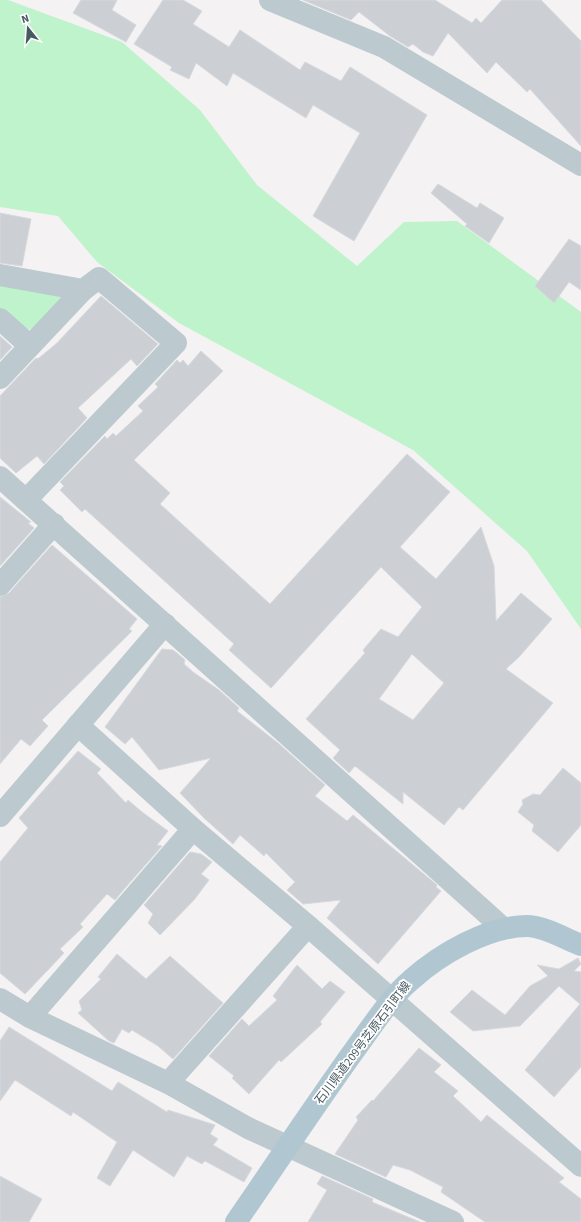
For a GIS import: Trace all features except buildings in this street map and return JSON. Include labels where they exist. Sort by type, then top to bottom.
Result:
[{"type":"main road","name":"石川県道209号芝原石引町線","points":[[236,1222],[330,1085],[392,1001],[411,980],[443,956],[478,938],[503,928],[529,926],[553,933],[581,945]]},
{"type":"street","points":[[270,0],[384,47],[581,165]]},
{"type":"street","points":[[0,275],[83,290]]},
{"type":"street","points":[[0,378],[83,290],[100,278],[176,343],[26,500]]},
{"type":"street","points":[[0,319],[30,346]]},
{"type":"street","points":[[0,477],[503,928]]},
{"type":"street","points":[[0,585],[54,524]]},
{"type":"street","points":[[0,816],[165,624]]},
{"type":"street","points":[[78,725],[193,829],[308,926],[581,1166]]},
{"type":"street","points":[[30,1017],[193,829]]},
{"type":"street","points":[[168,1083],[308,926]]},
{"type":"street","points":[[0,1000],[30,1017],[168,1083],[248,1128],[453,1222]]},
{"type":"green space","points":[[0,0],[8,0],[122,42],[200,110],[257,185],[357,266],[404,222],[457,221],[581,312],[581,629],[527,551],[413,450],[179,323],[97,262],[58,216],[0,207]]},
{"type":"green space","points":[[0,285],[63,293],[63,305],[36,328],[26,330],[0,308]]}]
